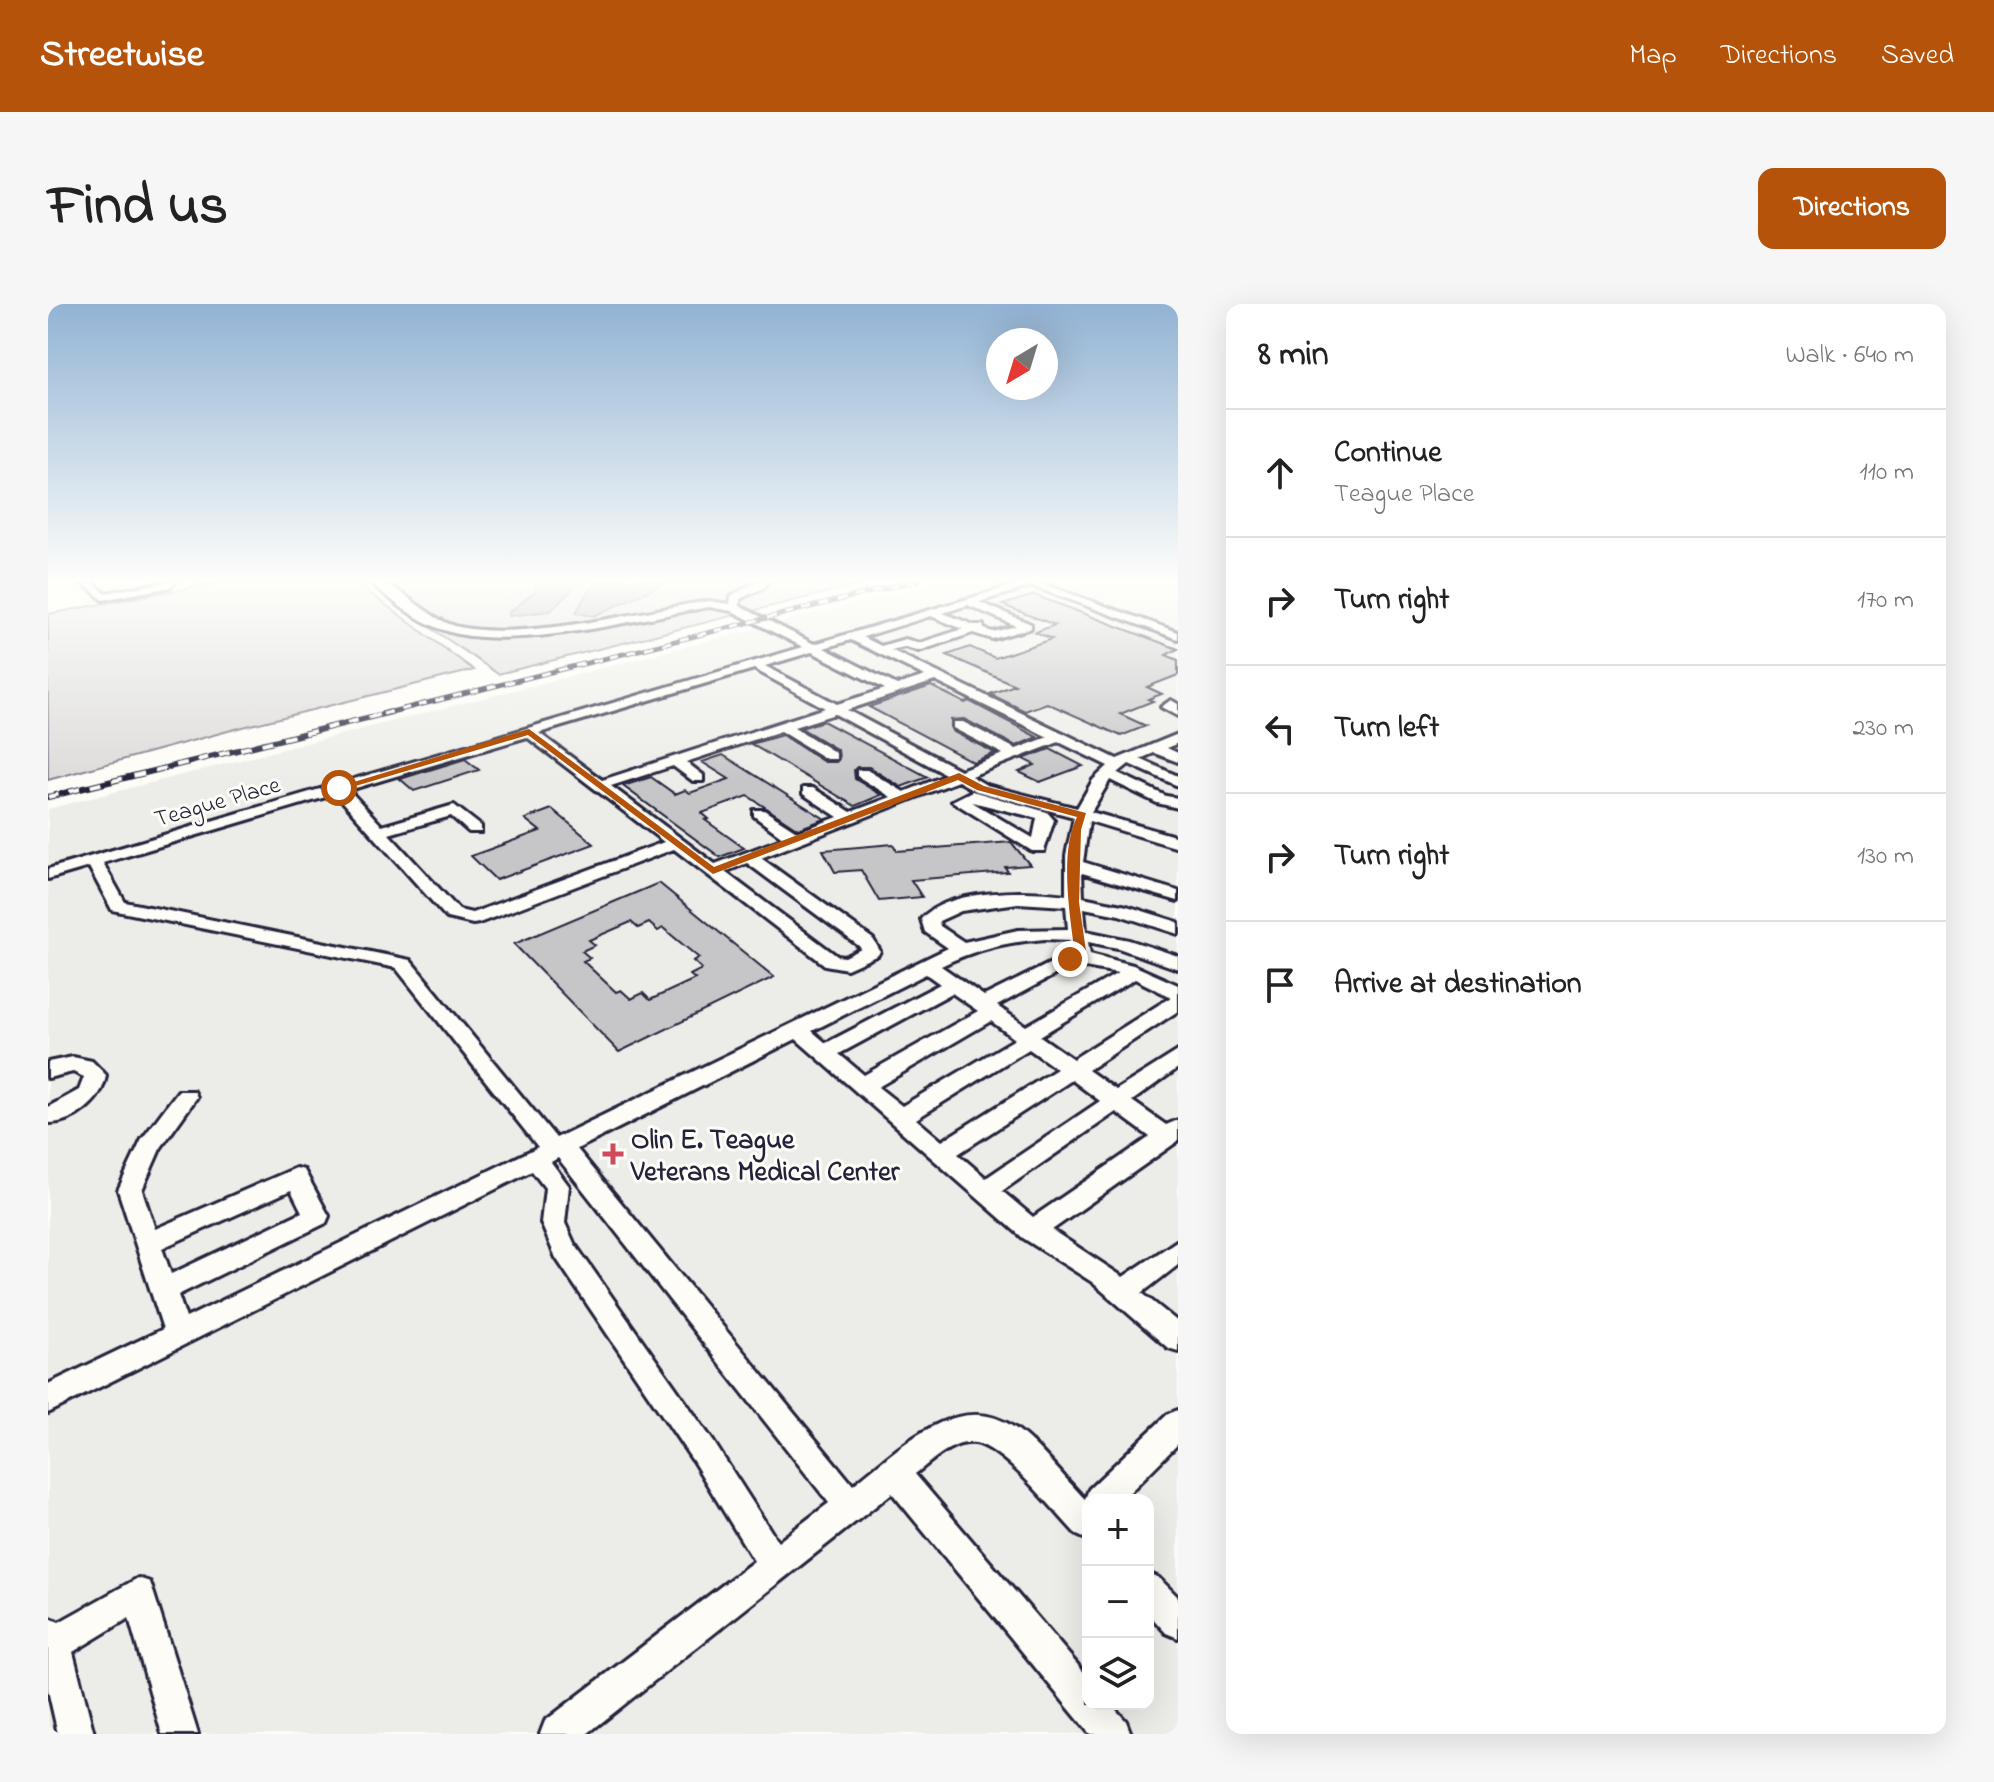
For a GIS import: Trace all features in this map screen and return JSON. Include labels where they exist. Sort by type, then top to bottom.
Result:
[{"type":"lane","name":"Teague Place","points":[[48,874],[817,647]]},
{"type":"lane","points":[[873,647],[1118,766],[1178,782]]},
{"type":"lane","points":[[879,650],[891,647]]},
{"type":"lane","points":[[813,648],[897,690]]},
{"type":"lane","points":[[755,665],[981,788],[1150,832],[1178,843]]},
{"type":"lane","points":[[600,785],[935,677]]},
{"type":"lane","points":[[958,725],[1015,754]]},
{"type":"lane","points":[[783,726],[831,756]]},
{"type":"lane","points":[[529,732],[832,961],[847,963],[871,951],[867,943],[749,857]]},
{"type":"lane","points":[[713,871],[1059,737]]},
{"type":"lane","points":[[1081,958],[1074,902],[1075,830],[1100,780],[1118,766],[1178,738]]},
{"type":"lane","points":[[1156,748],[1178,758]]},
{"type":"lane","points":[[675,761],[698,778]]},
{"type":"lane","points":[[1118,766],[1162,800],[1178,803]]},
{"type":"lane","points":[[862,773],[903,798]]},
{"type":"lane","points":[[939,784],[965,799]]},
{"type":"lane","points":[[339,788],[453,914],[473,919],[675,843]]},
{"type":"lane","points":[[808,791],[850,818]]},
{"type":"lane","points":[[972,796],[1042,815],[1046,820],[1038,848],[960,801],[965,799],[972,796]]},
{"type":"lane","points":[[378,832],[454,810],[475,829]]},
{"type":"lane","points":[[759,813],[797,839]]},
{"type":"lane","points":[[94,861],[118,906],[403,964],[550,1152],[850,1506]]},
{"type":"lane","points":[[1075,865],[1178,896]]},
{"type":"lane","points":[[961,949],[931,928],[930,919],[943,910],[973,902],[1020,898],[1074,902],[1133,914],[1178,928]]},
{"type":"lane","points":[[48,1399],[961,949],[1001,936],[1043,932],[1078,934],[1127,944],[1178,963]]},
{"type":"lane","points":[[862,1086],[1070,959],[1081,958],[1133,972],[1178,993]]},
{"type":"lane","points":[[928,966],[1116,1101],[1172,1133],[1032,1231]]},
{"type":"lane","points":[[900,1118],[1133,972]]},
{"type":"lane","points":[[824,1053],[954,984]]},
{"type":"lane","points":[[941,1153],[1178,1002]]},
{"type":"lane","points":[[798,1030],[1032,1231],[1101,1274],[1178,1339]]},
{"type":"lane","points":[[985,1191],[1178,1058]]},
{"type":"lane","points":[[48,1070],[72,1064],[83,1065],[95,1075],[95,1082],[85,1098],[49,1117]]},
{"type":"lane","points":[[178,1335],[130,1190],[150,1145],[186,1097]]},
{"type":"lane","points":[[550,1152],[557,1186],[553,1223],[565,1250],[703,1451],[774,1565]]},
{"type":"lane","points":[[146,1244],[296,1177],[317,1216],[163,1290]]},
{"type":"lane","points":[[1123,1292],[1178,1251]]},
{"type":"lane","points":[[1110,1494],[1178,1424]]},
{"type":"lane","points":[[558,1734],[940,1436],[973,1428],[1004,1438],[1082,1507]]},
{"type":"lane","points":[[894,1472],[1082,1697]]},
{"type":"lane","points":[[76,1734],[51,1639],[138,1594],[180,1734]]},
{"type":"lane","points":[[1154,1595],[1178,1621]]},
{"type":"lane","points":[[1093,1710],[1113,1734]]},
{"type":"shaded area","points":[[48,647],[442,647],[474,670],[239,728],[48,780]]},
{"type":"shaded area","points":[[458,647],[608,647],[498,674]]},
{"type":"shaded area","name":"Olin E. Teague Veterans Medical Center","points":[[686,647],[1178,647],[1178,1734],[48,1734],[48,809]]},
{"type":"building","points":[[970,647],[995,658],[1029,647],[1172,647],[1178,649],[1166,655],[1178,660],[1178,675],[1147,687],[1162,694],[1148,699],[1153,701],[1120,714],[1146,726],[1121,736],[1047,703],[1025,711],[990,694],[1015,685],[947,655]]},
{"type":"building","points":[[931,686],[965,703],[969,701],[1037,737],[1016,746],[964,719],[951,720],[952,731],[995,753],[973,762],[869,707]]},
{"type":"building","points":[[823,721],[928,777],[901,787],[869,767],[857,767],[854,770],[855,779],[881,795],[855,806],[751,744],[782,735],[824,762],[836,762],[839,759],[838,750],[801,728]]},
{"type":"building","points":[[1050,749],[1083,766],[1040,782],[1019,772],[1035,765],[1023,759]]},
{"type":"building","points":[[723,755],[825,819],[798,829],[748,796],[702,813],[709,819],[705,820],[744,848],[720,857],[623,786],[651,777],[675,794],[685,790],[690,793],[729,779],[702,762]]},
{"type":"building","points":[[465,759],[479,770],[414,791],[400,779]]},
{"type":"building","points":[[552,809],[594,844],[496,880],[471,856],[540,831],[525,819]]},
{"type":"building","points":[[1011,842],[1030,865],[1005,867],[1008,872],[911,880],[922,897],[879,901],[861,870],[835,872],[823,850],[893,844],[897,851]]},
{"type":"building","points":[[659,883],[774,977],[619,1052],[514,944]],"holes":[[[631,922],[638,928],[649,923],[658,931],[663,928],[699,958],[693,961],[702,969],[690,975],[695,979],[650,1000],[643,993],[631,999],[621,990],[616,992],[583,961],[590,958],[582,951],[595,945],[589,940]]]},
{"type":"railway","points":[[391,712],[652,647]]},
{"type":"railway","points":[[48,797],[391,712]]},
{"type":"railway","points":[[383,714],[391,712]]},
{"type":"place","name":"Olin E. Teague Veterans Medical Center","points":[[613,1154]]},
{"type":"route","points":[[339,788],[529,732],[713,871],[959,776],[981,788],[1083,816],[1075,830],[1074,902],[1081,958],[1070,959]]}]
